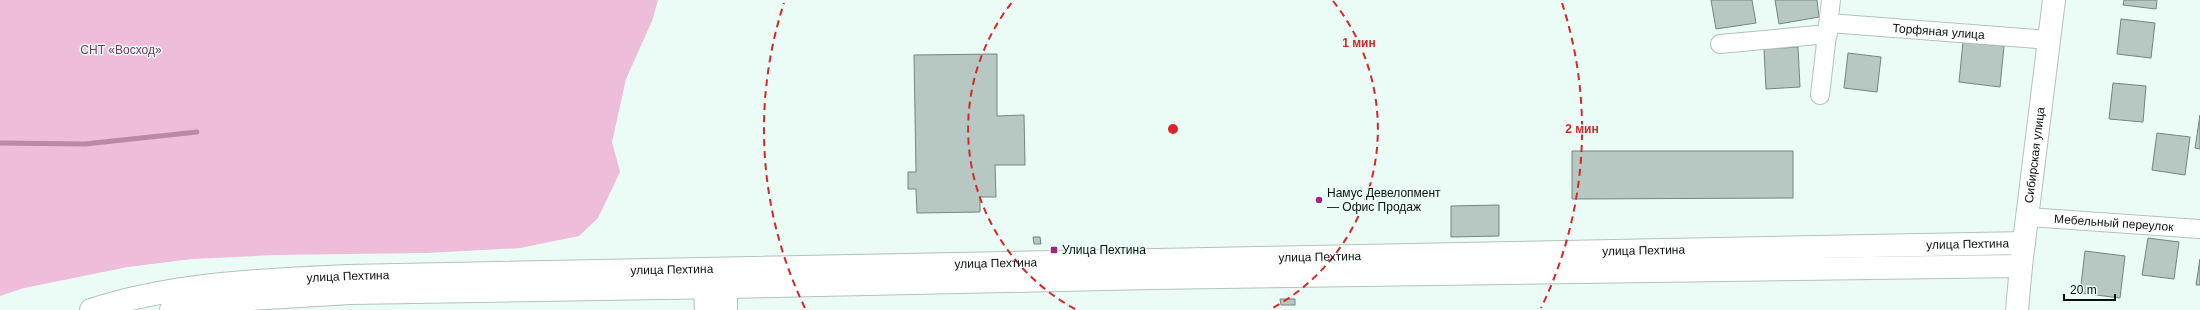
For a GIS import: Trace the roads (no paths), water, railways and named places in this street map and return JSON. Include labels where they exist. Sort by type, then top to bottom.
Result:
[{"type":"street","points":[[1820,94],[1831,0]]},
{"type":"street","name":"Сибирская улица","points":[[2017,310],[2021,266],[2054,0]]},
{"type":"street","name":"Торфяная улица","points":[[1720,44],[1828,28],[2049,40]]},
{"type":"street","name":"Мебельный переулок","points":[[2027,217],[2200,229]]},
{"type":"street","name":"улица Пехтина","points":[[91,310],[192,287],[237,281],[348,276],[2024,243]]},
{"type":"street","name":"улица Пехтина","points":[[171,310],[234,300],[350,293],[1106,279],[2021,266]]},
{"type":"street","points":[[706,310],[716,287],[716,268]]},
{"type":"street","points":[[716,287],[726,310]]},
{"type":"waterway","points":[[0,143],[85,144],[197,132]]},
{"type":"place","name":"Намус Девелопмент — Офис Продаж","points":[[1319,200]]},
{"type":"place","name":"Улица Пехтина","points":[[1054,250]]},
{"type":"park label","name":"СНТ «Восход»","points":[[121,50]]}]
